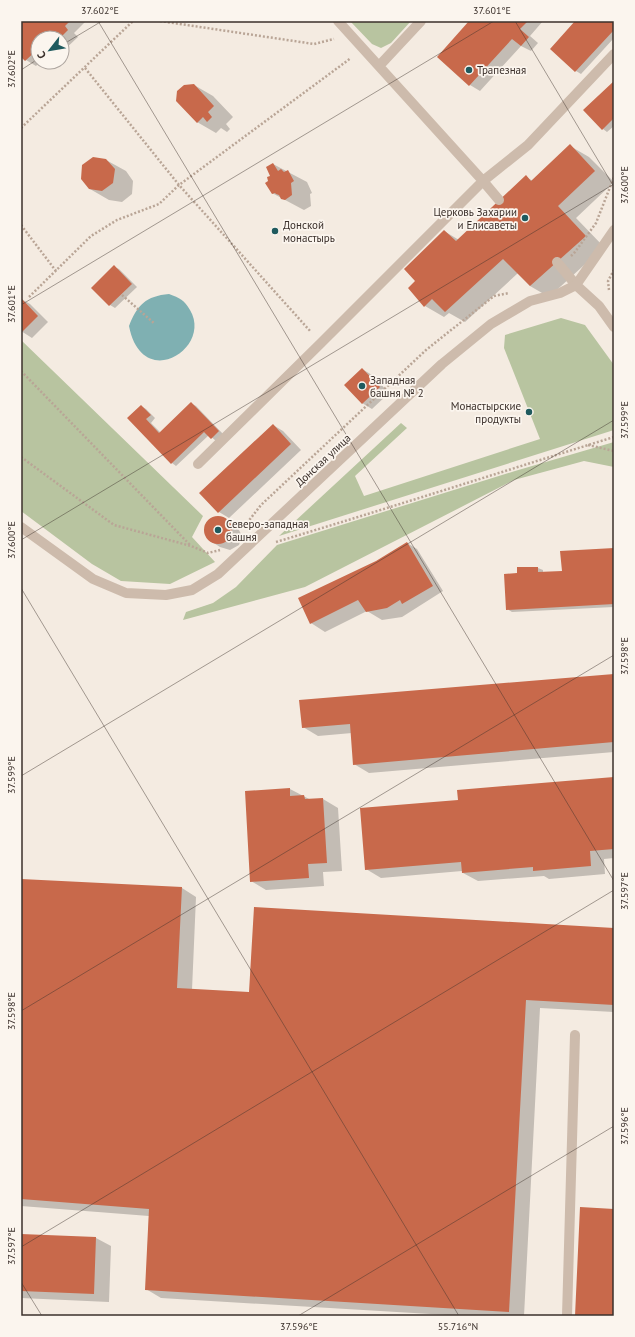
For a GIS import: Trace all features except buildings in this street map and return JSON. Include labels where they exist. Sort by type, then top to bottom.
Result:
[{"type":"street","points":[[338,21],[499,200]]},
{"type":"street","points":[[379,66],[421,21]]},
{"type":"street","points":[[198,464],[483,181],[528,145],[614,54]]},
{"type":"street","points":[[576,285],[614,230]]},
{"type":"street","points":[[559,264],[576,285],[599,306],[614,327]]},
{"type":"street","name":"Донская улица","points":[[21,527],[93,579],[126,593],[166,595],[192,590],[218,574],[442,364],[491,324],[530,301],[560,293],[576,285]]},
{"type":"street","points":[[567,1316],[575,1035]]},
{"type":"path","points":[[21,128],[133,21]]},
{"type":"path","points":[[160,21],[314,44],[350,35]]},
{"type":"path","points":[[29,297],[91,236],[117,220],[159,204],[179,186],[363,49]]},
{"type":"path","points":[[85,68],[179,186],[321,343]]},
{"type":"path","points":[[559,264],[575,252],[596,223],[614,177]]},
{"type":"path","points":[[21,225],[56,271]]},
{"type":"path","points":[[609,290],[608,281],[614,270]]},
{"type":"path","points":[[246,524],[261,505],[426,350],[494,296],[516,292]]},
{"type":"path","points":[[122,295],[155,324]]},
{"type":"path","points":[[21,371],[191,546]]},
{"type":"path","points":[[275,542],[389,508],[614,437]]},
{"type":"path","points":[[588,445],[614,451]]},
{"type":"path","points":[[21,457],[114,525],[191,546],[208,553],[224,549]]},
{"type":"green space","points":[[350,21],[411,21],[391,43],[381,48],[372,44]]},
{"type":"green space","points":[[561,318],[585,325],[614,365],[614,430],[279,536],[401,423],[407,428],[355,476],[364,496],[540,439],[504,348],[505,335]]},
{"type":"green space","points":[[21,340],[203,516],[192,537],[215,562],[170,584],[121,581],[92,564],[21,511]]},
{"type":"green space","points":[[614,442],[614,467],[584,461],[514,480],[305,587],[183,620],[186,612],[213,603],[236,587],[277,545],[515,471]]},
{"type":"water","points":[[169,294],[179,298],[190,310],[195,324],[192,338],[184,349],[173,357],[160,360],[147,357],[136,346],[129,326],[135,312],[148,299]]},
{"type":"place","name":"Трапезная","points":[[469,70]]},
{"type":"place","name":"Церковь Захарии и Елисаветы","points":[[525,218]]},
{"type":"place","name":"Донской монастырь","points":[[275,231]]},
{"type":"place","name":"Западная башня № 2","points":[[362,386]]},
{"type":"place","name":"Монастырские продукты","points":[[529,412]]},
{"type":"place","name":"Северо-западная башня","points":[[218,530]]}]
